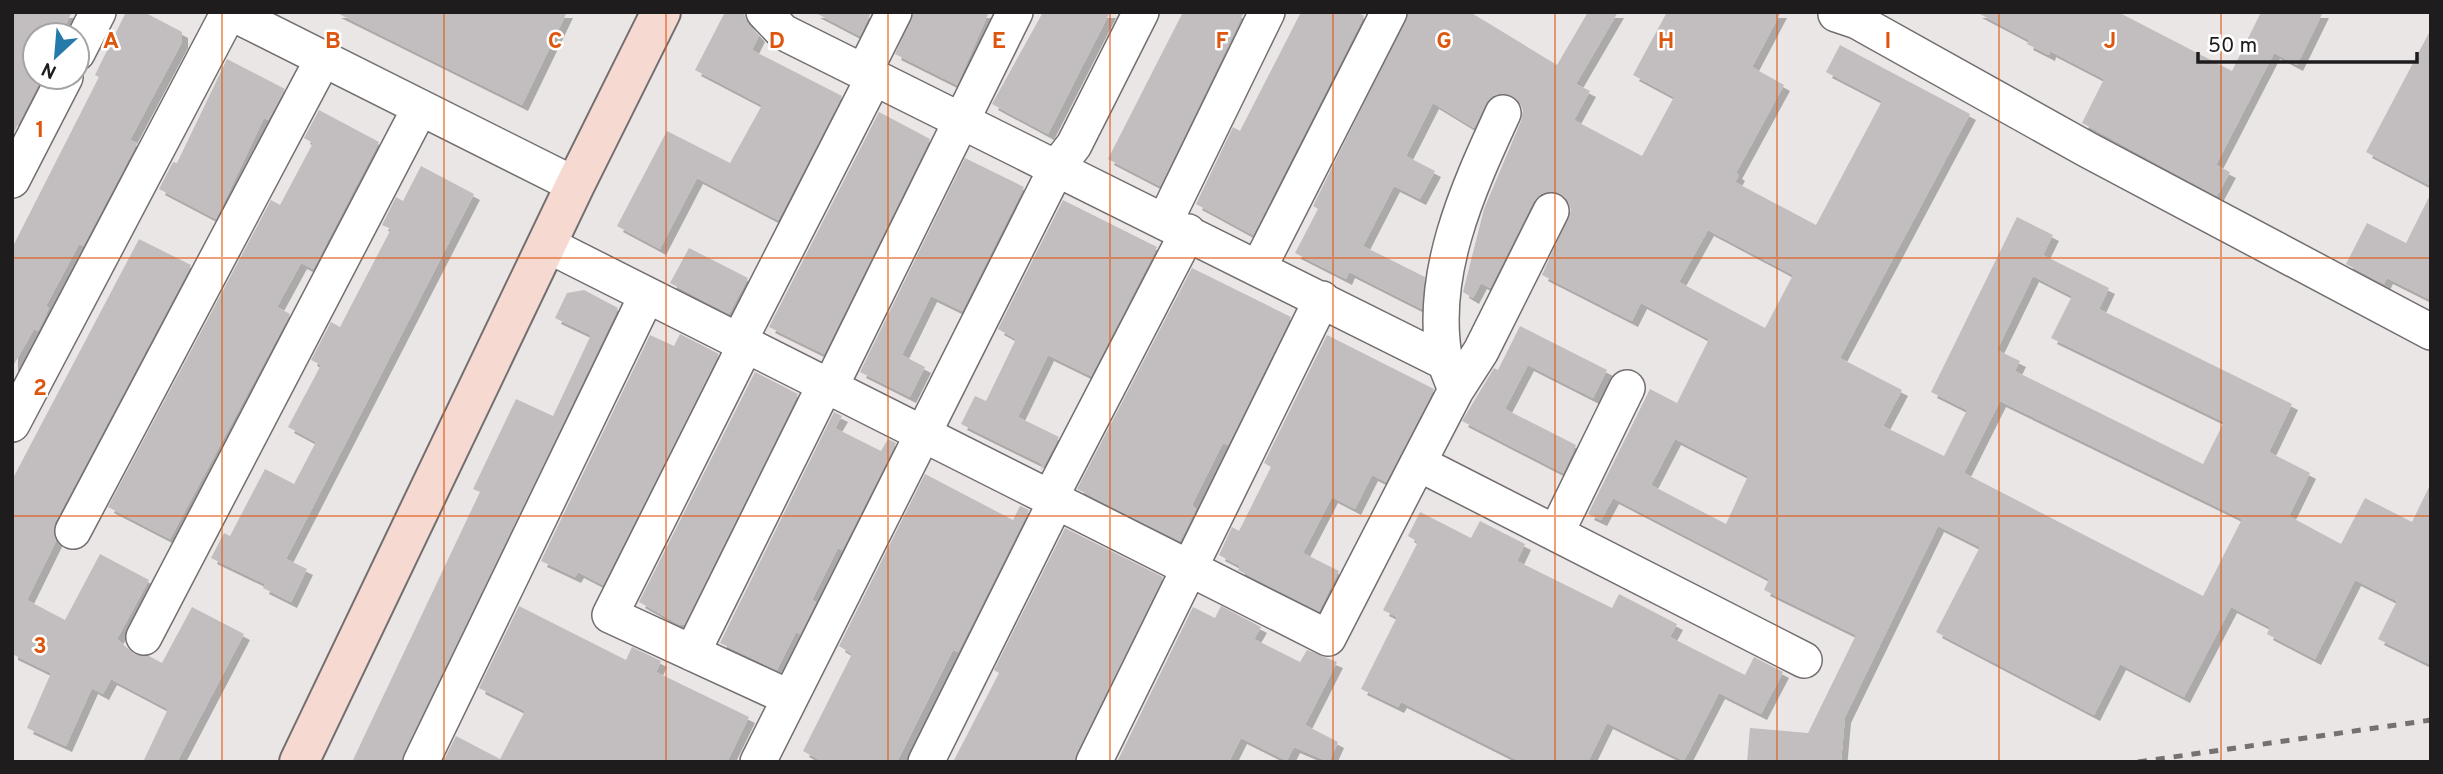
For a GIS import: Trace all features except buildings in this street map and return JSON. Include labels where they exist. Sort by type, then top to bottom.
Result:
[{"type":"street","points":[[12,424],[229,12],[575,185]]},
{"type":"street","points":[[299,762],[575,185],[661,12]]},
{"type":"street","points":[[764,12],[783,32],[1322,299],[1450,376]]},
{"type":"street","points":[[790,698],[611,615],[743,343],[869,74],[894,12]]},
{"type":"street","points":[[692,653],[825,385],[835,375],[1015,12]]},
{"type":"street","points":[[758,762],[1057,167],[1074,145],[1141,12]]},
{"type":"street","points":[[926,762],[1053,500],[1177,226],[1268,12]]},
{"type":"street","points":[[1259,267],[1389,12]]},
{"type":"street","points":[[1836,14],[1857,21],[2088,150],[2431,332]]},
{"type":"street","points":[[73,531],[323,59]]},
{"type":"street","points":[[12,180],[58,91]]},
{"type":"street","points":[[145,637],[420,108]]},
{"type":"street","points":[[1450,376],[1439,332],[1446,269],[1458,222],[1503,113]]},
{"type":"street","points":[[548,245],[1328,638],[1418,463],[1450,376],[1481,351],[1551,211]]},
{"type":"street","points":[[421,762],[647,295]]},
{"type":"street","points":[[1094,762],[1191,569],[1198,546],[1322,299]]},
{"type":"street","points":[[1556,533],[1627,388]]},
{"type":"street","points":[[1418,463],[1804,660]]},
{"type":"railway","points":[[2138,762],[2431,720]]}]
